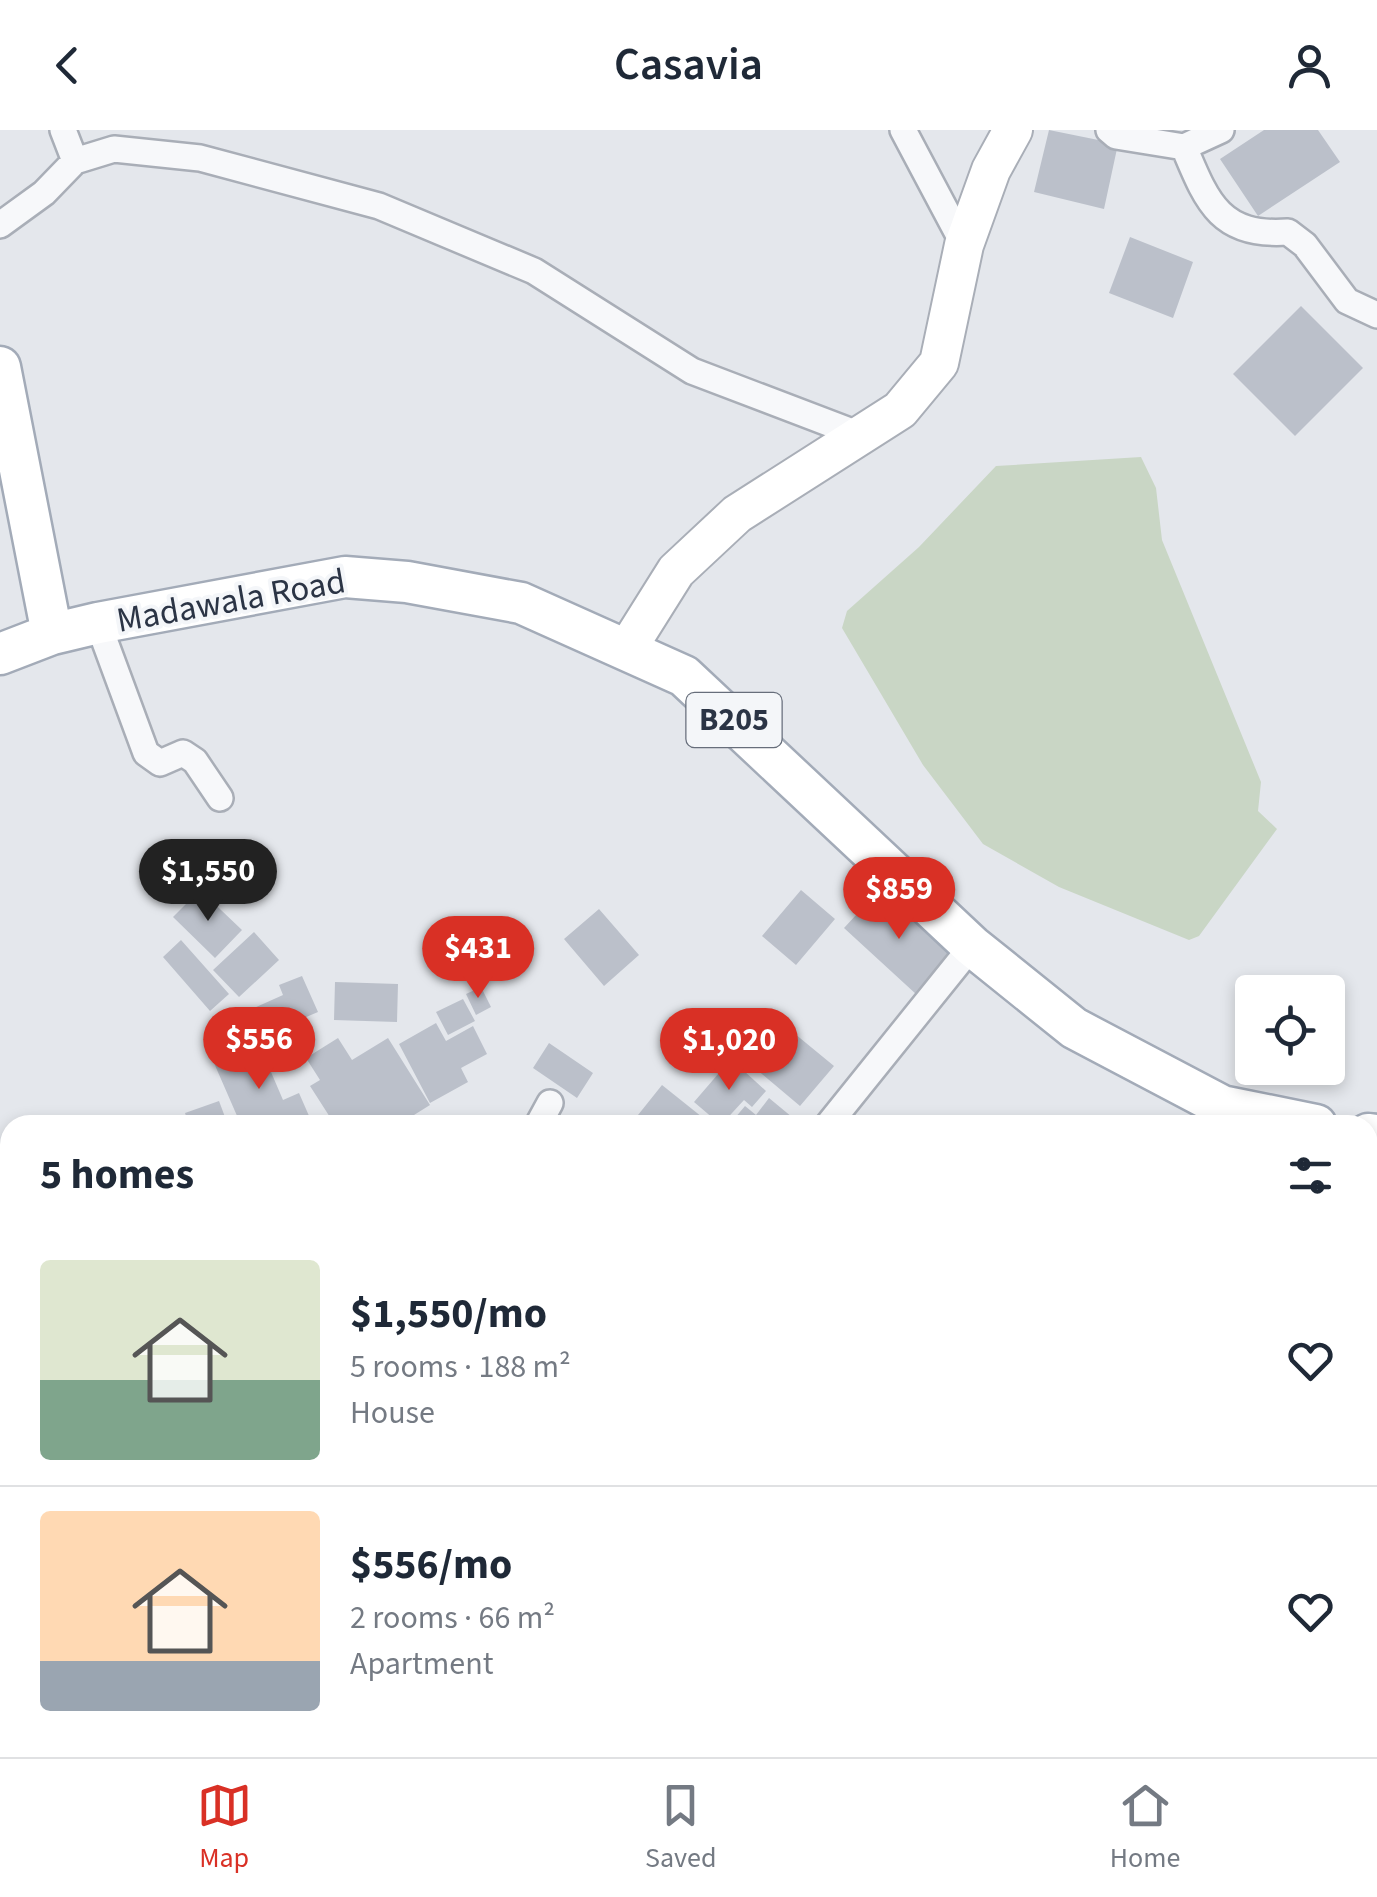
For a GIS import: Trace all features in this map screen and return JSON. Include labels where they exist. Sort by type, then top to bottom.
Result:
[{"type":"main road","points":[[627,648],[676,570],[736,514],[900,410],[938,364],[964,245],[991,170],[1013,130]]},
{"type":"main road","points":[[0,367],[52,634]]},
{"type":"main road","name":"Madawala Road","points":[[52,634],[345,576],[407,582],[521,603],[684,676],[972,946],[1074,1028],[1128,1060],[1222,1106],[1267,1115]]},
{"type":"main road","name":"B205","points":[[0,654],[52,634]]},
{"type":"street","points":[[63,130],[75,161]]},
{"type":"street","points":[[903,130],[964,245]]},
{"type":"street","points":[[1109,130],[1116,136],[1184,147],[1221,130]]},
{"type":"street","points":[[1184,147],[1213,207],[1227,222],[1260,234],[1288,232],[1305,245],[1346,300],[1377,315]]},
{"type":"street","points":[[0,224],[44,193],[75,161],[114,149],[200,158],[379,206],[534,272],[692,371],[860,434]]},
{"type":"street","points":[[98,624],[146,753],[160,762],[182,753],[195,762],[220,798]]},
{"type":"street","points":[[836,1115],[972,946]]},
{"type":"green space","points":[[1141,457],[1156,488],[1162,540],[1261,782],[1258,811],[1277,829],[1199,936],[1189,940],[1059,887],[983,844],[923,765],[842,628],[847,611],[919,547],[996,466]]},
{"type":"building","points":[[1049,130],[1118,144],[1104,209],[1034,192]]},
{"type":"building","points":[[1264,130],[1318,130],[1340,162],[1258,216],[1220,159]]},
{"type":"building","points":[[1130,237],[1193,262],[1173,318],[1109,293]]},
{"type":"building","points":[[1301,306],[1363,368],[1295,436],[1233,374]]},
{"type":"building","points":[[880,889],[953,956],[917,995],[844,928]]},
{"type":"building","points":[[200,890],[242,930],[215,958],[173,917]]},
{"type":"building","points":[[801,890],[835,919],[796,965],[762,936]]},
{"type":"building","points":[[599,909],[639,955],[604,986],[564,939]]},
{"type":"building","points":[[254,932],[279,960],[239,997],[213,970]]},
{"type":"building","points":[[181,940],[229,994],[210,1011],[163,957]]},
{"type":"building","points":[[302,976],[318,1012],[266,1034],[254,1008],[283,995],[279,985]]},
{"type":"building","points":[[335,982],[398,984],[397,1022],[334,1020]]},
{"type":"building","points":[[481,987],[491,1007],[476,1015],[466,994]]},
{"type":"building","points":[[463,999],[475,1021],[448,1035],[436,1012]]},
{"type":"building","points":[[436,1023],[446,1041],[473,1026],[487,1054],[461,1068],[468,1082],[430,1103],[399,1044]]},
{"type":"building","points":[[789,1029],[834,1066],[800,1106],[756,1069]]},
{"type":"building","points":[[338,1038],[352,1060],[388,1038],[430,1105],[414,1115],[329,1115],[310,1086],[320,1080],[306,1058]]},
{"type":"building","points":[[549,1043],[593,1073],[577,1098],[533,1068]]},
{"type":"building","points":[[259,1044],[283,1100],[299,1093],[309,1115],[237,1115],[214,1063]]},
{"type":"building","points":[[731,1059],[766,1091],[752,1107],[744,1100],[730,1115],[709,1115],[694,1102]]},
{"type":"building","points":[[662,1085],[700,1115],[638,1115]]},
{"type":"building","points":[[769,1098],[790,1115],[756,1115]]},
{"type":"building","points":[[219,1101],[224,1115],[186,1115]]},
{"type":"building","points":[[745,1106],[756,1115],[737,1115]]}]
